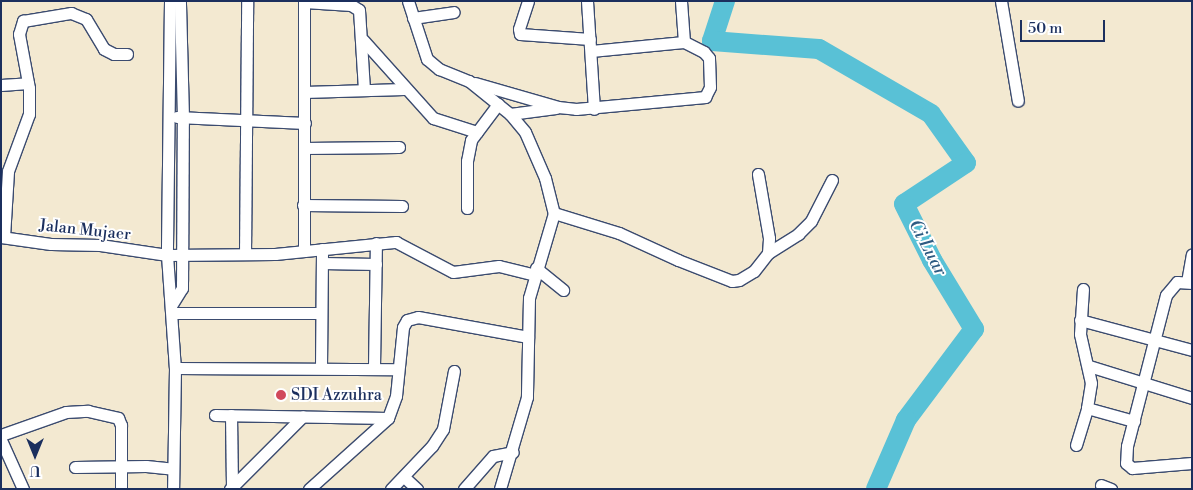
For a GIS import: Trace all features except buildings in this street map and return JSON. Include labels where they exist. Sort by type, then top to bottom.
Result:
[{"type":"street","points":[[170,1],[166,255],[176,368],[172,489]]},
{"type":"street","points":[[172,308],[182,288],[183,118],[180,1]]},
{"type":"street","points":[[241,256],[246,121],[247,1]]},
{"type":"street","points":[[304,251],[304,1],[356,7],[361,14],[364,88]]},
{"type":"street","points":[[408,1],[426,59],[439,69],[469,81],[558,107]]},
{"type":"street","points":[[528,1],[519,29],[520,34],[590,39]]},
{"type":"street","points":[[587,1],[594,109]]},
{"type":"street","points":[[681,1],[684,42]]},
{"type":"street","points":[[1001,1],[1018,101]]},
{"type":"street","points":[[3,237],[7,176],[29,114],[28,83],[19,34],[23,21],[71,7],[86,19],[104,49],[114,54],[127,54]]},
{"type":"street","points":[[413,18],[454,12]]},
{"type":"street","points":[[363,40],[432,118],[477,132]]},
{"type":"street","points":[[510,114],[558,107],[594,109],[705,97],[710,87],[709,58],[684,42],[591,51]]},
{"type":"street","points":[[469,81],[510,114],[532,148],[554,213],[535,272],[529,298],[527,397],[513,452],[500,489]]},
{"type":"street","points":[[1,85],[28,83]]},
{"type":"street","points":[[304,92],[364,88],[404,88]]},
{"type":"street","points":[[467,208],[468,149],[477,132],[498,104]]},
{"type":"street","points":[[169,117],[305,123]]},
{"type":"street","points":[[304,148],[399,147]]},
{"type":"street","points":[[758,174],[769,238],[768,253]]},
{"type":"street","points":[[554,213],[618,233],[732,281],[747,278],[768,253],[798,234],[811,221],[832,180]]},
{"type":"street","points":[[303,205],[402,206]]},
{"type":"street","name":"Jalan Mujaer","points":[[3,237],[51,244],[100,245],[182,256],[241,256],[376,243],[405,244],[453,272],[500,266],[535,272]]},
{"type":"street","points":[[374,367],[376,243]]},
{"type":"street","points":[[321,367],[322,249]]},
{"type":"street","points":[[1192,254],[1189,283],[1177,282],[1169,290],[1153,340],[1134,421],[1126,446],[1128,466],[1192,463]]},
{"type":"street","points":[[322,264],[376,264]]},
{"type":"street","points":[[535,272],[563,290]]},
{"type":"street","points":[[1076,445],[1088,408],[1089,366],[1081,344],[1080,320],[1083,289]]},
{"type":"street","points":[[172,308],[322,313]]},
{"type":"street","points":[[309,489],[388,418],[396,396],[403,327],[411,318],[528,337]]},
{"type":"street","points":[[1080,320],[1192,350]]},
{"type":"street","points":[[1089,366],[1192,398]]},
{"type":"street","points":[[176,368],[374,367],[398,369]]},
{"type":"street","points":[[391,489],[404,477],[443,429],[454,371]]},
{"type":"street","points":[[1088,408],[1134,421]]},
{"type":"street","points":[[1,436],[66,412],[88,411],[118,418],[121,425],[121,489]]},
{"type":"street","points":[[215,415],[388,418]]},
{"type":"street","points":[[231,415],[231,488]]},
{"type":"street","points":[[231,488],[303,416]]},
{"type":"street","points":[[1,440],[23,489]]},
{"type":"street","points":[[464,489],[493,456],[513,452]]},
{"type":"street","points":[[74,467],[173,468]]},
{"type":"street","points":[[404,477],[417,489]]},
{"type":"waterway","name":"Ci Luar","points":[[725,1],[712,41],[819,49],[931,114],[966,163],[904,204],[932,260],[974,329],[906,420],[876,489]]},
{"type":"place","name":"SDI Azzuhra","points":[[281,395]]}]
